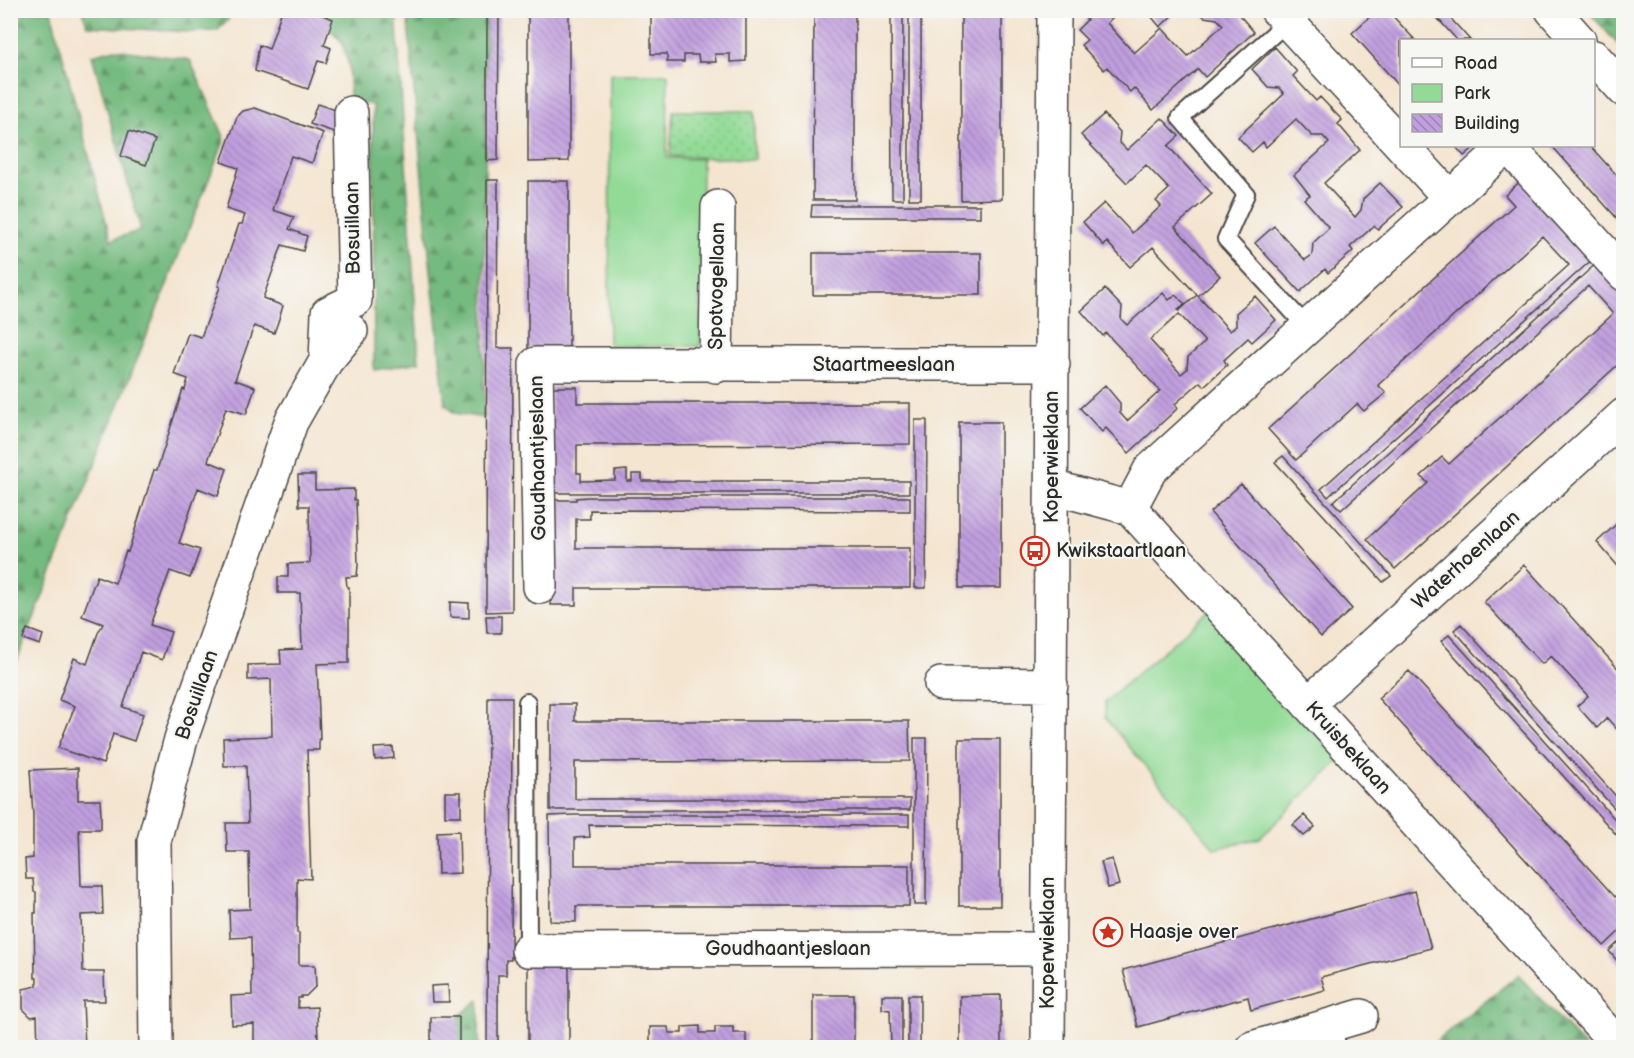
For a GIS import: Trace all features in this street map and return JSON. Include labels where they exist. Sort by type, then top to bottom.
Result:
[{"type":"street","name":"Koperwieklaan","points":[[1048,1047],[1054,10]]},
{"type":"street","points":[[1552,10],[1578,39]]},
{"type":"street","points":[[1282,16],[1400,144]]},
{"type":"street","points":[[1595,59],[1623,90]]},
{"type":"street","name":"Bosuillaan","points":[[326,361],[328,314],[355,300],[351,113]]},
{"type":"street","points":[[1403,147],[1449,197]]},
{"type":"street","points":[[1052,487],[1130,508],[1150,470],[1506,147]]},
{"type":"street","points":[[1508,147],[1623,273]]},
{"type":"street","name":"Spotvogellaan","points":[[716,366],[718,207]]},
{"type":"street","name":"Bosuillaan","points":[[156,1047],[153,841],[181,739],[291,422],[326,361],[351,331]]},
{"type":"street","name":"Goudhaantjeslaan","points":[[540,587],[536,364],[716,366]]},
{"type":"street","name":"Staartmeeslaan","points":[[716,366],[1053,364]]},
{"type":"street","name":"Waterhoenlaan","points":[[1308,704],[1623,415]]},
{"type":"street","name":"Kruisbeklaan","points":[[1130,508],[1621,1047]]},
{"type":"street","points":[[941,684],[1051,685]]},
{"type":"street","name":"Goudhaantjeslaan","points":[[528,950],[1047,950]]},
{"type":"street","points":[[1252,1047],[1344,1029]]},
{"type":"lane","points":[[1282,16],[1180,118],[1246,194],[1226,238],[1306,326]]},
{"type":"lane","points":[[527,702],[528,950]]},
{"type":"green space","points":[[83,10],[230,11],[228,20],[217,31],[190,32],[87,26]]},
{"type":"green space","points":[[10,11],[51,11],[111,240],[141,230],[92,55],[115,49],[190,60],[225,139],[16,663],[10,656]]},
{"type":"green space","points":[[312,11],[396,11],[419,362],[374,370],[373,105],[349,100],[349,66],[342,42]]},
{"type":"green space","points":[[407,11],[486,11],[484,418],[455,413],[445,404]]},
{"type":"green space","points":[[1588,11],[1623,11],[1623,50]]},
{"type":"green space","points":[[610,74],[668,74],[667,158],[702,159],[700,346],[609,346]]},
{"type":"green space","points":[[673,111],[754,111],[754,159],[670,156]]},
{"type":"green space","points":[[1209,611],[1345,755],[1260,838],[1215,849],[1105,718],[1105,702]]},
{"type":"green space","points":[[1518,975],[1585,1047],[1429,1047]]},
{"type":"green space","points":[[479,1000],[479,1047],[441,1048],[450,1026]]},
{"type":"building","points":[[282,10],[310,10],[333,19],[324,45],[331,48],[326,63],[318,61],[308,89],[255,71],[259,45],[269,49]]},
{"type":"building","points":[[487,10],[499,10],[498,160],[487,161]]},
{"type":"building","points":[[528,10],[569,10],[569,161],[528,162]]},
{"type":"building","points":[[814,10],[855,10],[855,200],[813,200]]},
{"type":"building","points":[[891,10],[903,10],[903,199],[892,199]]},
{"type":"building","points":[[909,10],[921,10],[921,199],[909,199]]},
{"type":"building","points":[[961,10],[1002,10],[1002,199],[961,200]]},
{"type":"building","points":[[1078,10],[1111,10],[1115,15],[1107,23],[1134,53],[1162,28],[1188,56],[1223,25],[1217,19],[1204,17],[1199,10],[1235,10],[1254,32],[1205,77],[1198,69],[1153,110],[1134,88],[1130,92],[1107,67],[1104,70],[1081,45],[1087,40],[1077,30],[1087,20]]},
{"type":"building","points":[[1146,10],[1178,10],[1160,27]]},
{"type":"building","points":[[1377,10],[1387,10],[1414,39],[1400,39],[1400,87],[1352,33]]},
{"type":"building","points":[[1430,10],[1443,10],[1469,39],[1456,39]]},
{"type":"building","points":[[651,14],[746,14],[746,61],[730,62],[730,54],[715,54],[716,62],[699,62],[698,55],[684,55],[684,62],[667,62],[667,54],[651,54]]},
{"type":"building","points":[[1275,47],[1297,72],[1293,76],[1316,101],[1320,97],[1342,120],[1338,124],[1360,150],[1324,183],[1355,217],[1361,210],[1363,199],[1380,183],[1403,207],[1378,229],[1374,226],[1350,247],[1353,251],[1328,273],[1325,269],[1300,292],[1255,243],[1274,226],[1305,260],[1312,255],[1313,243],[1329,228],[1304,199],[1310,195],[1294,175],[1329,143],[1323,136],[1312,136],[1296,119],[1266,147],[1263,142],[1252,152],[1238,137],[1284,94],[1279,88],[1268,87],[1252,69]]},
{"type":"building","points":[[317,104],[336,110],[337,133],[310,124]]},
{"type":"building","points":[[255,108],[323,133],[312,163],[291,156],[273,210],[294,217],[289,229],[307,236],[303,251],[282,245],[263,298],[283,306],[279,319],[274,333],[254,326],[235,380],[255,387],[251,400],[246,414],[226,408],[208,461],[227,469],[218,496],[198,488],[179,543],[200,550],[190,578],[170,571],[150,625],[171,632],[162,660],[141,652],[123,707],[143,714],[134,741],[113,734],[103,764],[58,748],[75,706],[59,700],[74,658],[87,664],[103,624],[82,616],[97,576],[115,583],[126,551],[128,552],[154,470],[157,470],[183,389],[185,390],[188,379],[174,374],[188,333],[201,337],[220,287],[218,286],[239,224],[242,224],[245,215],[226,209],[238,168],[221,162],[237,117],[243,111]]},
{"type":"building","points":[[1104,114],[1120,132],[1119,142],[1127,150],[1162,118],[1179,136],[1168,146],[1212,194],[1175,227],[1220,276],[1198,296],[1230,331],[1236,326],[1236,313],[1255,296],[1276,320],[1252,342],[1248,338],[1224,360],[1227,365],[1204,386],[1200,382],[1175,404],[1178,408],[1129,453],[1106,428],[1102,432],[1080,408],[1105,385],[1120,403],[1120,413],[1127,421],[1160,391],[1106,333],[1103,336],[1081,311],[1105,289],[1122,307],[1121,319],[1127,325],[1163,293],[1169,300],[1175,295],[1185,304],[1179,311],[1197,295],[1153,247],[1130,267],[1107,242],[1104,246],[1083,222],[1104,203],[1132,233],[1161,206],[1156,201],[1169,189],[1146,165],[1127,183],[1081,135]],"holes":[[[1179,314],[1205,342],[1188,357],[1187,369],[1181,374],[1150,340]]]},
{"type":"building","points":[[129,131],[155,140],[146,165],[121,156]]},
{"type":"building","points":[[1456,147],[1475,147],[1464,156]]},
{"type":"building","points":[[1553,147],[1591,147],[1623,182],[1623,225]]},
{"type":"building","points":[[1525,177],[1596,256],[1328,497],[1321,489],[1569,265],[1542,236],[1378,385],[1386,393],[1364,411],[1357,404],[1296,460],[1268,429],[1514,205],[1505,195]]},
{"type":"building","points":[[487,180],[498,180],[497,348],[513,348],[512,611],[486,612]]},
{"type":"building","points":[[528,181],[569,181],[569,348],[528,349]]},
{"type":"building","points":[[812,205],[980,205],[980,217],[811,217]]},
{"type":"building","points":[[813,253],[981,253],[981,295],[813,295]]},
{"type":"building","points":[[1600,260],[1623,286],[1623,360],[1395,569],[1367,539],[1428,483],[1421,476],[1442,457],[1449,464],[1613,314],[1588,286],[1341,510],[1333,502]]},
{"type":"building","points":[[551,387],[577,387],[577,403],[910,403],[910,444],[577,445],[577,473],[581,473],[581,481],[615,480],[615,471],[627,470],[627,481],[632,481],[632,474],[642,474],[642,481],[909,481],[909,493],[551,493]]},
{"type":"building","points":[[915,420],[927,420],[926,588],[915,588]]},
{"type":"building","points":[[959,422],[1001,422],[1001,588],[959,588]]},
{"type":"building","points":[[1283,456],[1391,576],[1383,582],[1275,462]]},
{"type":"building","points":[[298,475],[315,475],[315,490],[354,489],[358,565],[357,576],[346,577],[347,587],[349,587],[349,663],[317,664],[319,750],[307,750],[311,879],[297,878],[297,933],[299,933],[299,965],[315,965],[316,986],[306,996],[298,998],[298,1008],[317,1007],[318,1044],[301,1044],[301,1047],[254,1047],[254,1024],[232,1025],[231,996],[252,995],[251,937],[230,938],[229,910],[250,909],[249,852],[227,852],[226,823],[248,823],[246,766],[224,766],[223,738],[272,736],[271,679],[248,680],[248,665],[281,664],[280,650],[302,649],[300,593],[278,593],[278,577],[288,577],[288,564],[310,563],[309,506],[299,506]]},
{"type":"building","points":[[1241,484],[1352,609],[1321,637],[1210,512]]},
{"type":"building","points":[[910,497],[910,511],[590,510],[590,519],[576,519],[576,548],[910,548],[910,588],[576,588],[576,605],[551,605],[551,500],[576,500],[576,498]]},
{"type":"building","points":[[1623,518],[1623,572],[1597,542]]},
{"type":"building","points":[[1524,565],[1623,674],[1623,736],[1607,718],[1597,728],[1577,706],[1588,696],[1551,656],[1542,664],[1484,602]]},
{"type":"building","points":[[450,602],[469,603],[469,618],[450,617]]},
{"type":"building","points":[[486,616],[501,616],[501,633],[487,633]]},
{"type":"building","points":[[1461,624],[1623,804],[1623,818],[1454,630]]},
{"type":"building","points":[[27,629],[43,635],[40,645],[23,639]]},
{"type":"building","points":[[1449,635],[1623,828],[1623,842],[1441,641]]},
{"type":"building","points":[[1409,671],[1615,897],[1623,889],[1623,928],[1604,946],[1378,698]]},
{"type":"building","points":[[488,697],[512,697],[511,960],[506,960],[506,975],[498,975],[498,1047],[487,1047]]},
{"type":"building","points":[[550,704],[575,704],[575,721],[909,721],[910,761],[575,762],[575,799],[910,799],[910,810],[550,810]]},
{"type":"building","points":[[914,738],[927,738],[926,905],[914,905]]},
{"type":"building","points":[[959,739],[1000,739],[1000,906],[959,906]]},
{"type":"building","points":[[393,747],[394,758],[375,760],[374,748]]},
{"type":"building","points":[[78,768],[78,800],[100,800],[101,814],[101,829],[79,829],[81,886],[102,886],[103,914],[81,915],[83,972],[104,972],[105,1001],[83,1001],[85,1047],[38,1047],[37,1016],[31,1017],[23,1009],[23,989],[37,986],[34,913],[36,913],[36,892],[34,892],[33,879],[26,879],[25,859],[33,858],[30,770]]},
{"type":"building","points":[[445,792],[461,792],[461,816],[445,816]]},
{"type":"building","points":[[909,815],[909,826],[589,825],[590,837],[575,838],[575,865],[909,865],[909,906],[576,906],[576,922],[550,921],[549,816]]},
{"type":"building","points":[[1304,815],[1315,827],[1304,836],[1293,825]]},
{"type":"building","points":[[459,831],[460,873],[438,874],[437,832]]},
{"type":"building","points":[[1112,859],[1119,885],[1108,888],[1101,862]]},
{"type":"building","points":[[1415,891],[1431,948],[1321,977],[1325,990],[1251,1010],[1248,997],[1138,1027],[1123,970]]},
{"type":"building","points":[[1623,938],[1623,968],[1609,951]]},
{"type":"building","points":[[528,961],[569,961],[569,1047],[528,1047]]},
{"type":"building","points":[[448,985],[449,1002],[432,1002],[431,986]]},
{"type":"building","points":[[813,995],[854,995],[854,1047],[813,1047]]},
{"type":"building","points":[[882,995],[902,995],[902,1047],[891,1047],[890,1010],[882,1009]]},
{"type":"building","points":[[908,995],[920,995],[920,1047],[908,1047]]},
{"type":"building","points":[[1001,995],[1001,1047],[960,1047],[960,996]]},
{"type":"building","points":[[431,1017],[459,1017],[459,1047],[431,1047]]},
{"type":"building","points":[[700,1026],[700,1033],[715,1033],[715,1027],[733,1027],[733,1033],[746,1033],[746,1047],[650,1047],[650,1027],[668,1027],[669,1033],[682,1033],[682,1027]]},
{"type":"place","name":"Kwikstaartlaan","points":[[1035,551]]},
{"type":"place","name":"Haasje over","points":[[1108,932]]}]
